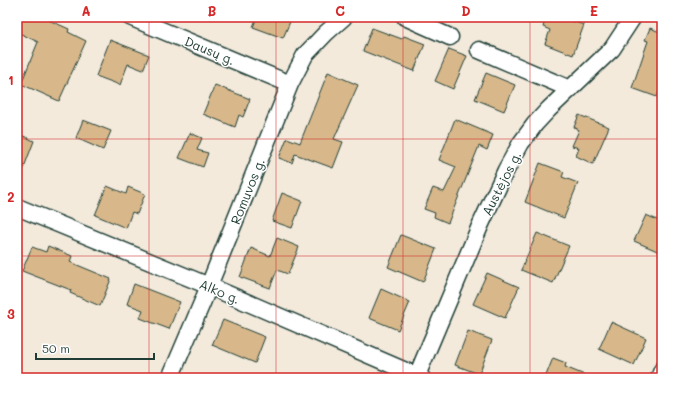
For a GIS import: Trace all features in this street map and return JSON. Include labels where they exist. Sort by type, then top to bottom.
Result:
[{"type":"street","name":"Dausų g.","points":[[130,17],[290,84]]},
{"type":"street","name":"Romuvos g.","points":[[170,378],[209,286],[290,84],[305,55],[344,17]]},
{"type":"street","points":[[405,17],[450,37]]},
{"type":"street","name":"Austėjos g.","points":[[418,377],[480,226],[506,170],[521,144],[535,124],[549,109],[612,48],[633,17]]},
{"type":"street","points":[[479,50],[570,89]]},
{"type":"street","name":"Alko g.","points":[[17,207],[209,286],[418,377]]},
{"type":"street","points":[[659,378],[662,370]]},
{"type":"building","points":[[17,17],[42,17],[69,29],[68,32],[86,41],[59,101],[21,84],[38,42],[17,32]]},
{"type":"building","points":[[257,17],[292,17],[283,38],[253,27]]},
{"type":"building","points":[[546,17],[561,17],[584,25],[573,55],[545,44],[550,30],[543,27]]},
{"type":"building","points":[[372,28],[402,39],[404,36],[425,44],[414,71],[363,51]]},
{"type":"building","points":[[650,28],[662,33],[662,83],[657,97],[632,88],[648,41],[645,40]]},
{"type":"building","points":[[110,40],[149,55],[143,70],[128,64],[120,85],[96,76]]},
{"type":"building","points":[[449,49],[467,56],[453,89],[435,81]]},
{"type":"building","points":[[328,72],[358,85],[334,139],[343,142],[333,168],[295,154],[292,163],[279,158],[287,138],[300,143]]},
{"type":"building","points":[[486,73],[515,85],[504,111],[475,99]]},
{"type":"building","points":[[215,85],[250,99],[243,117],[239,115],[235,127],[203,114]]},
{"type":"building","points":[[579,115],[609,127],[593,164],[576,156],[579,148],[572,146],[579,130],[574,127]]},
{"type":"building","points":[[455,119],[493,135],[487,150],[479,146],[448,223],[434,217],[435,213],[424,209],[433,188],[444,192],[456,167],[439,160]]},
{"type":"building","points":[[83,120],[111,131],[103,150],[76,138]]},
{"type":"building","points":[[17,133],[34,141],[18,183],[17,183]]},
{"type":"building","points":[[190,133],[202,138],[197,150],[208,153],[203,167],[179,158]]},
{"type":"building","points":[[540,163],[564,172],[562,177],[578,183],[564,218],[525,202]]},
{"type":"building","points":[[107,186],[126,194],[128,187],[145,194],[137,214],[132,212],[126,228],[95,215]]},
{"type":"building","points":[[282,193],[302,201],[292,228],[272,221]]},
{"type":"building","points":[[646,215],[662,222],[662,253],[634,241]]},
{"type":"building","points":[[537,233],[569,246],[553,283],[521,270]]},
{"type":"building","points":[[401,235],[436,249],[423,282],[388,267]]},
{"type":"building","points":[[277,238],[299,247],[288,274],[277,270],[270,288],[240,277],[251,248],[270,256]]},
{"type":"building","points":[[48,246],[72,256],[70,262],[111,279],[100,306],[70,293],[71,290],[22,271],[32,247],[46,252]]},
{"type":"building","points":[[487,273],[519,287],[505,318],[473,304]]},
{"type":"building","points":[[134,284],[180,302],[169,329],[140,318],[143,310],[127,304]]},
{"type":"building","points":[[381,289],[410,302],[398,330],[369,318]]},
{"type":"building","points":[[223,320],[265,337],[255,363],[212,345]]},
{"type":"building","points":[[611,322],[646,338],[634,365],[599,349]]},
{"type":"building","points":[[468,331],[492,340],[479,374],[455,365]]},
{"type":"building","points":[[553,358],[566,363],[565,367],[592,378],[545,378]]}]
